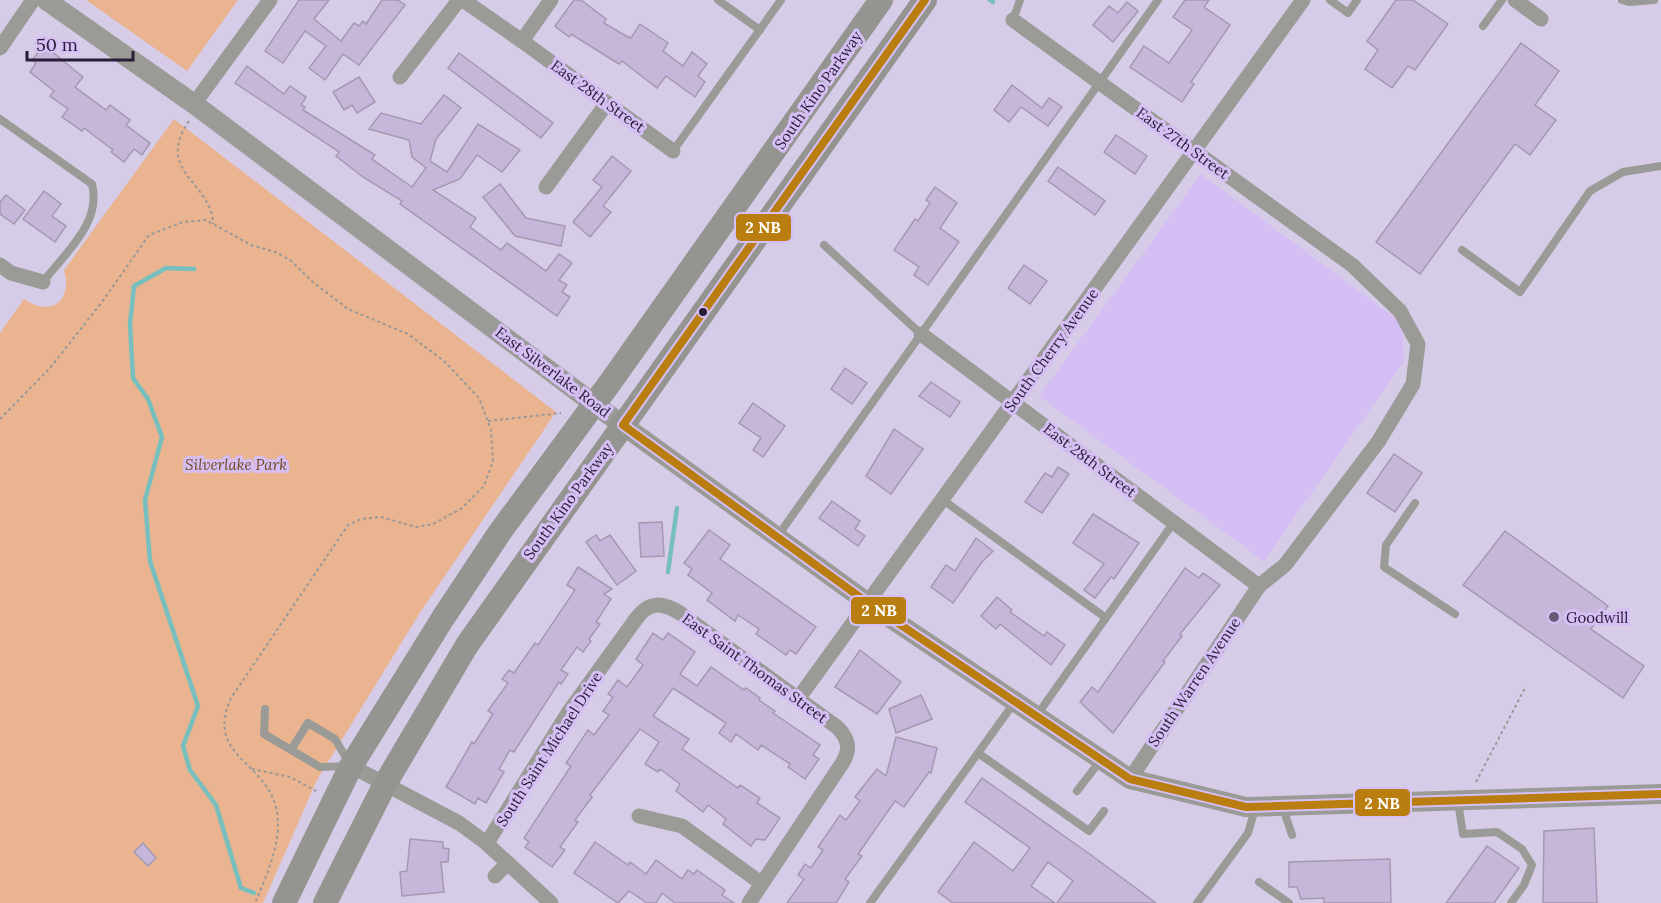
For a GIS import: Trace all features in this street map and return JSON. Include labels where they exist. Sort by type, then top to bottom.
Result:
[{"type":"main road","name":"South Kino Parkway","points":[[284,903],[351,766],[443,618],[500,532],[594,404],[881,0]]},
{"type":"main road","name":"South Kino Parkway","points":[[325,903],[385,783],[468,645],[925,0]]},
{"type":"street","points":[[0,48],[33,0]]},
{"type":"street","name":"East Silverlake Road","points":[[46,0],[197,106],[594,404],[868,603],[1130,779],[1255,807],[1661,794]]},
{"type":"street","points":[[197,106],[270,0]]},
{"type":"street","points":[[400,77],[461,0]]},
{"type":"street","name":"East 28th Street","points":[[461,0],[673,151]]},
{"type":"street","points":[[520,40],[551,0]]},
{"type":"street","name":"South Cherry Avenue","points":[[798,699],[1303,0]]},
{"type":"street","points":[[1515,0],[1541,19]]},
{"type":"street","name":"East 27th Street","points":[[1014,21],[1352,265],[1400,311],[1418,344],[1413,384],[1378,442],[1285,565],[1259,586]]},
{"type":"street","points":[[546,187],[607,104]]},
{"type":"street","points":[[0,265],[11,273],[43,282]]},
{"type":"street","name":"East 28th Street","points":[[921,334],[1259,586]]},
{"type":"street","name":"South Warren Avenue","points":[[1130,779],[1259,586]]},
{"type":"street","name":"East Saint Thomas Street","points":[[657,601],[680,613],[852,737],[843,762],[761,883]]},
{"type":"street","name":"South Saint Michael Drive","points":[[487,843],[582,694],[642,611],[657,601]]},
{"type":"street","points":[[351,766],[459,823],[487,843],[551,903]]},
{"type":"street","points":[[1623,795],[1661,802]]},
{"type":"street","points":[[639,816],[682,826],[761,883],[749,903]]},
{"type":"street","points":[[495,876],[508,863]]},
{"type":"lane","points":[[718,0],[760,30]]},
{"type":"lane","points":[[673,151],[781,0]]},
{"type":"lane","points":[[1014,21],[1020,0]]},
{"type":"lane","points":[[777,537],[1158,0]]},
{"type":"lane","points":[[1330,0],[1348,13],[1357,0]]},
{"type":"lane","points":[[1483,26],[1502,0]]},
{"type":"lane","points":[[1622,0],[1654,0]]},
{"type":"lane","points":[[0,119],[92,184],[96,198],[92,220],[43,282]]},
{"type":"lane","points":[[1462,250],[1520,292],[1590,191],[1623,172],[1661,166]]},
{"type":"lane","points":[[824,245],[921,334]]},
{"type":"lane","points":[[943,500],[1106,618]]},
{"type":"lane","points":[[1415,503],[1386,545],[1384,567],[1455,614]]},
{"type":"lane","points":[[1035,717],[1174,522]]},
{"type":"lane","points":[[870,903],[1014,703]]},
{"type":"lane","points":[[265,709],[264,734],[291,750],[320,767],[351,766],[335,740],[308,723],[291,750]]},
{"type":"lane","points":[[978,753],[1089,831],[1104,811]]},
{"type":"lane","points":[[1077,791],[1100,761]]},
{"type":"lane","points":[[1458,800],[1463,834],[1497,832],[1522,849],[1532,865],[1524,885],[1511,903]]},
{"type":"lane","points":[[1282,806],[1292,835]]},
{"type":"lane","points":[[1197,903],[1248,833],[1255,807]]},
{"type":"lane","points":[[1259,882],[1288,903]]},
{"type":"path","points":[[197,106],[178,142],[179,161],[186,177],[205,197],[213,211],[213,224]]},
{"type":"path","points":[[0,419],[50,368],[102,302],[149,236],[183,222],[206,220],[251,245],[275,252],[290,260],[314,283],[348,309],[408,334],[444,361],[479,398],[491,430],[493,461],[484,486],[462,508],[433,524],[416,527],[381,517],[361,519],[348,525],[231,698],[224,713],[226,737],[237,758],[252,769],[274,800],[278,823],[272,864],[255,903]]},
{"type":"path","points":[[488,421],[561,413]]},
{"type":"path","points":[[1476,782],[1526,686]]},
{"type":"path","points":[[252,769],[290,777],[318,792]]},
{"type":"shaded area","points":[[1201,174],[1402,323],[1404,361],[1264,561],[1039,396]]},
{"type":"green space","points":[[86,0],[238,0],[187,71]]},
{"type":"green space","name":"Silverlake Park","points":[[174,119],[556,412],[421,611],[317,780],[263,903],[0,903],[0,333],[24,299],[43,307],[58,303],[65,290],[64,270]]},
{"type":"building","points":[[299,0],[329,0],[314,19],[341,41],[354,23],[359,26],[363,21],[366,24],[382,0],[398,0],[405,5],[359,65],[343,54],[325,80],[309,68],[326,46],[305,31],[283,63],[265,51]]},
{"type":"building","points":[[574,0],[581,0],[606,19],[604,23],[631,38],[640,24],[668,43],[663,51],[683,66],[692,52],[707,64],[698,76],[705,82],[695,97],[666,76],[657,88],[622,61],[619,64],[571,34],[569,37],[555,26]]},
{"type":"building","points":[[1185,0],[1209,0],[1204,7],[1230,25],[1191,82],[1194,84],[1182,102],[1130,67],[1144,46],[1169,63],[1192,30],[1173,17]]},
{"type":"building","points":[[1396,0],[1413,0],[1448,24],[1415,70],[1408,66],[1392,88],[1365,69],[1378,50],[1367,41]]},
{"type":"building","points":[[1127,2],[1138,11],[1113,42],[1093,25],[1109,6],[1118,13]]},
{"type":"building","points":[[1521,43],[1559,71],[1535,105],[1556,120],[1530,155],[1515,144],[1420,274],[1376,242]]},
{"type":"building","points":[[44,45],[83,77],[75,87],[106,110],[110,105],[130,120],[126,125],[150,143],[142,155],[134,149],[124,162],[111,152],[113,150],[84,128],[82,131],[62,117],[68,109],[50,96],[54,91],[30,72],[36,63],[32,60]]},
{"type":"building","points":[[459,53],[553,123],[541,138],[448,68]]},
{"type":"building","points":[[247,66],[284,94],[290,86],[306,97],[301,105],[305,107],[303,110],[375,155],[372,159],[412,187],[426,168],[412,157],[409,140],[369,129],[381,113],[421,124],[444,95],[461,108],[436,139],[430,161],[447,172],[478,124],[520,150],[502,172],[477,155],[460,179],[433,190],[476,218],[470,227],[501,250],[507,243],[546,271],[559,254],[572,263],[559,280],[567,285],[562,292],[570,297],[557,316],[400,204],[402,201],[363,177],[336,156],[339,152],[235,83]]},
{"type":"building","points":[[359,77],[375,102],[357,113],[352,105],[344,110],[333,92]]},
{"type":"building","points":[[1012,85],[1042,108],[1049,98],[1062,107],[1048,126],[1021,107],[1009,122],[994,110]]},
{"type":"building","points":[[1116,135],[1147,156],[1135,174],[1104,152]]},
{"type":"building","points":[[612,156],[631,171],[603,206],[611,212],[590,237],[573,222],[602,187],[593,180]]},
{"type":"building","points":[[1058,167],[1105,201],[1095,215],[1048,181]]},
{"type":"building","points":[[500,184],[526,218],[565,226],[561,246],[515,236],[483,197]]},
{"type":"building","points":[[935,187],[957,203],[940,228],[959,242],[928,285],[914,275],[919,267],[894,250],[915,219],[918,221],[930,203],[926,200]]},
{"type":"building","points":[[44,191],[61,204],[52,216],[66,226],[55,242],[23,219]]},
{"type":"building","points":[[6,195],[25,210],[14,224],[0,214],[0,202]]},
{"type":"building","points":[[1024,265],[1047,281],[1030,304],[1008,288]]},
{"type":"building","points":[[845,368],[867,383],[852,404],[831,389]]},
{"type":"building","points":[[931,382],[960,402],[950,417],[919,396]]},
{"type":"building","points":[[753,403],[785,426],[763,457],[753,450],[761,438],[739,423]]},
{"type":"building","points":[[894,429],[923,449],[891,494],[866,476]]},
{"type":"building","points":[[1394,454],[1422,473],[1395,512],[1367,493]]},
{"type":"building","points":[[1058,467],[1069,474],[1042,513],[1025,502],[1045,473],[1052,477]]},
{"type":"building","points":[[832,501],[860,521],[855,529],[865,536],[858,546],[819,518]]},
{"type":"building","points":[[1093,514],[1139,543],[1114,579],[1111,577],[1095,598],[1084,590],[1104,564],[1073,543]]},
{"type":"building","points":[[662,522],[664,556],[641,557],[639,523]]},
{"type":"building","points":[[709,530],[730,545],[720,559],[816,627],[796,654],[790,650],[786,655],[756,634],[759,629],[738,615],[735,621],[707,600],[712,593],[688,575],[692,569],[684,563]]},
{"type":"building","name":"Goodwill","points":[[1505,531],[1608,606],[1591,629],[1644,666],[1623,698],[1463,585]]},
{"type":"building","points":[[596,535],[600,541],[610,535],[636,571],[617,585],[586,542]]},
{"type":"building","points":[[976,538],[993,551],[982,562],[953,603],[931,587],[946,565],[955,571]]},
{"type":"building","points":[[578,567],[612,589],[604,594],[611,599],[596,622],[600,624],[589,639],[591,641],[583,652],[577,647],[561,670],[568,674],[561,684],[559,682],[514,752],[510,750],[499,769],[504,772],[486,803],[478,798],[475,804],[446,787],[472,742],[474,744],[493,714],[488,711],[508,683],[502,679],[509,670],[514,673],[535,643],[538,645],[575,590],[567,585]]},
{"type":"building","points":[[1185,568],[1199,578],[1203,573],[1220,585],[1180,634],[1182,636],[1163,661],[1165,662],[1113,733],[1080,702],[1092,687],[1098,692]]},
{"type":"building","points":[[997,597],[1012,610],[1010,612],[1044,636],[1047,632],[1065,645],[1051,665],[1000,624],[996,629],[981,616]]},
{"type":"building","points":[[653,633],[663,640],[668,633],[695,652],[680,674],[697,686],[711,667],[744,690],[746,688],[775,711],[773,713],[820,745],[813,755],[819,759],[805,779],[788,767],[790,764],[761,745],[758,750],[736,734],[731,742],[719,733],[726,723],[673,688],[653,716],[689,739],[682,749],[738,788],[740,785],[760,798],[757,803],[780,818],[765,840],[756,839],[751,846],[723,824],[726,819],[708,805],[703,812],[676,791],[680,784],[660,769],[658,772],[645,764],[659,742],[640,729],[590,795],[592,797],[575,820],[578,822],[560,847],[565,850],[552,867],[525,847],[529,842],[524,838],[571,766],[566,763],[588,730],[594,735],[609,715],[603,711],[613,697],[608,694],[618,680],[627,687],[643,665],[636,659]]},
{"type":"building","points":[[860,650],[901,682],[877,714],[835,687]]},
{"type":"building","points":[[921,695],[932,719],[896,733],[889,709]]},
{"type":"building","points":[[896,737],[937,748],[931,773],[929,772],[904,807],[895,801],[858,854],[862,856],[845,879],[849,882],[836,903],[787,903],[804,879],[798,875],[805,864],[811,868],[823,850],[818,847],[840,815],[846,820],[860,801],[855,797],[877,769],[886,776]]},
{"type":"building","points":[[982,778],[1156,903],[1057,903],[1073,881],[1048,862],[1031,886],[1055,903],[953,903],[938,892],[974,842],[1013,871],[1030,848],[965,802]]},
{"type":"building","points":[[1594,828],[1597,903],[1543,903],[1544,831]]},
{"type":"building","points":[[410,839],[443,842],[443,848],[449,849],[448,862],[441,862],[444,892],[402,896],[400,872],[407,871]]},
{"type":"building","points":[[595,842],[628,865],[630,862],[646,874],[656,860],[682,879],[688,870],[694,874],[697,870],[725,890],[722,895],[734,903],[675,903],[662,893],[656,903],[647,903],[629,891],[618,903],[574,873]]},
{"type":"building","points":[[143,843],[156,858],[148,866],[134,852]]},
{"type":"building","points":[[1487,846],[1519,868],[1494,903],[1446,903]]},
{"type":"building","points":[[1390,859],[1391,903],[1324,903],[1324,898],[1301,899],[1297,887],[1289,887],[1289,862]]},
{"type":"waterway","points":[[194,269],[166,268],[134,286],[130,324],[133,378],[148,399],[162,437],[145,500],[150,561],[198,706],[183,746],[190,770],[216,805],[241,888],[254,893]]},
{"type":"waterway","points":[[668,572],[677,508]]},
{"type":"transit line","points":[[925,0],[623,425],[868,603],[1130,779],[1246,807],[1661,794]]},
{"type":"place","name":"Goodwill","points":[[1554,617]]}]
